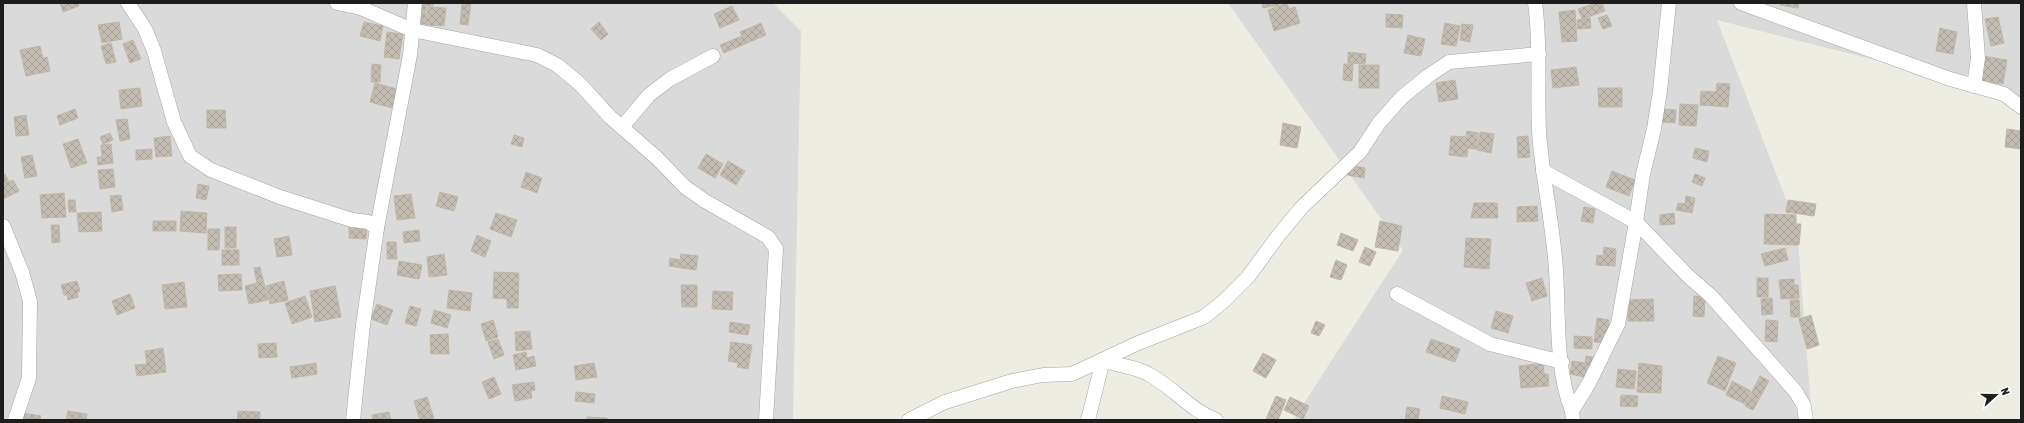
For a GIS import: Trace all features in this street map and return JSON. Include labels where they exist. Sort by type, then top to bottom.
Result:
[{"type":"street","points":[[128,3],[145,29],[154,50],[162,85],[174,122],[190,156],[211,170],[280,197],[352,220],[368,222],[377,228]]},
{"type":"street","points":[[336,3],[361,8],[412,30],[537,55],[557,65],[580,84],[610,117],[685,187],[705,201],[768,236],[776,248],[766,420]]},
{"type":"street","points":[[353,420],[377,228],[410,55],[415,3]]},
{"type":"street","points":[[1535,3],[1539,54],[1539,130],[1543,172],[1554,236],[1562,362],[1566,396],[1572,416]]},
{"type":"street","points":[[1572,416],[1618,324],[1643,174],[1654,130],[1660,91],[1669,3]]},
{"type":"street","points":[[1741,3],[1950,79],[2004,94],[2021,107]]},
{"type":"street","points":[[1974,3],[1978,58],[1974,86]]},
{"type":"street","points":[[909,420],[944,402],[964,395],[1034,376],[1072,374],[1136,344],[1204,317],[1224,301],[1248,277],[1278,236],[1302,207],[1360,152],[1379,123],[1402,97],[1428,76],[1449,62],[1539,54]]},
{"type":"street","points":[[622,127],[649,95],[670,79],[713,56]]},
{"type":"street","points":[[1543,172],[1636,222],[1688,276],[1711,296],[1796,392],[1804,406],[1806,420]]},
{"type":"street","points":[[3,226],[19,265],[30,301],[29,378],[15,420]]},
{"type":"street","points":[[1397,294],[1490,344],[1562,362]]},
{"type":"street","points":[[1088,420],[1103,360]]},
{"type":"street","points":[[1103,360],[1131,367],[1150,374],[1191,407],[1216,420]]},
{"type":"shaded area","points":[[3,3],[773,3],[801,31],[793,420],[3,420]]},
{"type":"shaded area","points":[[1228,3],[2021,3],[2021,97],[1717,20],[1797,228],[1812,420],[1293,420],[1403,250]]},
{"type":"building","points":[[60,3],[78,3],[79,6],[63,12]]},
{"type":"building","points":[[417,3],[433,3],[433,6],[426,6],[426,24],[416,24]]},
{"type":"building","points":[[459,3],[471,3],[468,25],[460,24],[462,4]]},
{"type":"building","points":[[1262,3],[1278,3],[1279,5],[1263,8]]},
{"type":"building","points":[[1287,3],[1289,9],[1295,7],[1300,23],[1274,31],[1268,10]]},
{"type":"building","points":[[1596,3],[1602,3],[1605,11],[1582,19],[1578,9]]},
{"type":"building","points":[[1781,3],[1799,3],[1798,8],[1780,5]]},
{"type":"building","points":[[732,6],[739,20],[720,28],[714,14]]},
{"type":"building","points":[[428,7],[446,8],[444,26],[426,25]]},
{"type":"building","points":[[1575,10],[1577,41],[1562,42],[1559,12]]},
{"type":"building","points":[[1386,14],[1403,15],[1402,28],[1386,27]]},
{"type":"building","points":[[1607,15],[1612,26],[1603,29],[1598,18]]},
{"type":"building","points":[[1998,17],[2004,43],[1991,46],[1985,19]]},
{"type":"building","points":[[1590,18],[1591,28],[1578,29],[1577,20]]},
{"type":"building","points":[[119,22],[122,39],[102,43],[98,25]]},
{"type":"building","points":[[364,22],[383,26],[380,41],[360,36]]},
{"type":"building","points":[[599,22],[608,34],[601,40],[591,29]]},
{"type":"building","points":[[761,23],[766,35],[724,53],[720,45],[742,36],[740,32]]},
{"type":"building","points":[[1445,23],[1460,26],[1456,46],[1441,44]]},
{"type":"building","points":[[1462,24],[1473,25],[1470,42],[1460,40]]},
{"type":"building","points":[[1940,28],[1957,32],[1953,54],[1936,51]]},
{"type":"building","points":[[387,32],[403,34],[399,59],[384,57]]},
{"type":"building","points":[[1408,35],[1425,39],[1421,56],[1404,53]]},
{"type":"building","points":[[133,40],[141,59],[130,63],[123,44]]},
{"type":"building","points":[[111,43],[116,62],[106,64],[101,46]]},
{"type":"building","points":[[40,46],[43,58],[47,57],[50,71],[26,76],[20,50]]},
{"type":"building","points":[[1348,52],[1366,54],[1365,64],[1348,63]]},
{"type":"building","points":[[1983,56],[2007,60],[2003,84],[1979,81]]},
{"type":"building","points":[[372,64],[381,65],[380,82],[371,82]]},
{"type":"building","points":[[1344,64],[1353,64],[1352,81],[1343,80]]},
{"type":"building","points":[[1359,65],[1379,65],[1379,88],[1359,88]]},
{"type":"building","points":[[1576,67],[1579,85],[1553,88],[1551,70]]},
{"type":"building","points":[[1455,80],[1458,99],[1439,102],[1436,83]]},
{"type":"building","points":[[375,83],[397,89],[392,108],[370,102]]},
{"type":"building","points":[[1717,83],[1730,84],[1728,107],[1700,105],[1701,91],[1716,92]]},
{"type":"building","points":[[140,88],[142,106],[121,109],[119,90]]},
{"type":"building","points":[[1598,88],[1622,88],[1622,107],[1599,107]]},
{"type":"building","points":[[1680,104],[1698,105],[1696,126],[1679,125]]},
{"type":"building","points":[[75,109],[78,118],[60,125],[57,116]]},
{"type":"building","points":[[1663,109],[1676,110],[1675,123],[1662,122]]},
{"type":"building","points":[[207,110],[225,110],[226,128],[207,128]]},
{"type":"building","points":[[26,115],[29,135],[16,136],[14,117]]},
{"type":"building","points":[[127,119],[130,139],[120,141],[116,120]]},
{"type":"building","points":[[1283,123],[1301,127],[1297,148],[1280,145]]},
{"type":"building","points":[[2007,129],[2021,131],[2021,149],[2005,147]]},
{"type":"building","points":[[1467,131],[1478,133],[1476,149],[1468,148],[1467,157],[1449,155],[1451,136],[1466,137]]},
{"type":"building","points":[[1480,132],[1494,134],[1491,153],[1477,150]]},
{"type":"building","points":[[110,133],[113,140],[103,144],[100,137]]},
{"type":"building","points":[[514,135],[524,138],[522,147],[511,144]]},
{"type":"building","points":[[170,136],[172,156],[156,157],[154,138]]},
{"type":"building","points":[[1528,136],[1530,157],[1518,158],[1517,137]]},
{"type":"building","points":[[78,139],[87,163],[71,168],[63,144]]},
{"type":"building","points":[[111,144],[113,163],[98,165],[97,157],[102,157],[101,145]]},
{"type":"building","points":[[1695,148],[1709,151],[1707,162],[1693,158]]},
{"type":"building","points":[[152,149],[152,159],[136,160],[136,150]]},
{"type":"building","points":[[706,154],[723,164],[715,178],[698,168]]},
{"type":"building","points":[[32,155],[37,176],[25,178],[21,157]]},
{"type":"building","points":[[728,161],[745,171],[736,185],[720,175]]},
{"type":"building","points":[[1349,165],[1365,168],[1364,178],[1347,175]]},
{"type":"building","points":[[113,169],[115,187],[100,189],[98,170]]},
{"type":"building","points":[[1612,171],[1635,180],[1629,196],[1606,187]]},
{"type":"building","points":[[526,172],[542,178],[537,193],[521,187]]},
{"type":"building","points":[[5,174],[9,182],[13,180],[19,191],[3,199],[3,175]]},
{"type":"building","points":[[1695,174],[1705,178],[1702,186],[1692,182]]},
{"type":"building","points":[[198,184],[209,186],[206,200],[196,198]]},
{"type":"building","points":[[440,192],[458,197],[454,211],[436,206]]},
{"type":"building","points":[[64,193],[66,217],[42,218],[40,195]]},
{"type":"building","points":[[411,194],[415,218],[397,220],[394,196]]},
{"type":"building","points":[[121,195],[123,210],[112,212],[110,196]]},
{"type":"building","points":[[1686,196],[1695,198],[1692,213],[1676,210],[1678,203],[1685,204]]},
{"type":"building","points":[[68,200],[75,200],[76,212],[69,212]]},
{"type":"building","points":[[1788,200],[1816,204],[1814,216],[1786,212]]},
{"type":"building","points":[[1474,203],[1497,203],[1498,218],[1471,218]]},
{"type":"building","points":[[1537,206],[1538,221],[1517,222],[1517,207]]},
{"type":"building","points":[[1584,207],[1595,209],[1593,223],[1581,221]]},
{"type":"building","points":[[181,211],[207,213],[206,233],[180,231]]},
{"type":"building","points":[[101,212],[102,231],[79,232],[77,213]]},
{"type":"building","points":[[496,213],[517,220],[511,237],[490,229]]},
{"type":"building","points":[[1674,213],[1675,224],[1660,225],[1660,215]]},
{"type":"building","points":[[1765,214],[1796,215],[1796,224],[1801,224],[1799,245],[1764,244]]},
{"type":"building","points":[[153,221],[176,221],[176,231],[153,231]]},
{"type":"building","points":[[1380,221],[1402,226],[1398,251],[1375,247]]},
{"type":"building","points":[[349,224],[367,225],[366,239],[349,238]]},
{"type":"building","points":[[51,225],[59,225],[60,242],[52,243]]},
{"type":"building","points":[[225,227],[236,227],[236,248],[225,248]]},
{"type":"building","points":[[208,229],[220,229],[219,250],[208,250]]},
{"type":"building","points":[[419,230],[420,241],[404,243],[403,232]]},
{"type":"building","points":[[1341,233],[1358,240],[1353,251],[1337,245]]},
{"type":"building","points":[[477,235],[491,241],[485,257],[471,251]]},
{"type":"building","points":[[289,236],[292,255],[277,257],[274,239]]},
{"type":"building","points":[[1466,238],[1491,239],[1489,269],[1464,267]]},
{"type":"building","points":[[387,242],[396,242],[397,259],[387,259]]},
{"type":"building","points":[[1365,247],[1376,252],[1370,266],[1359,262]]},
{"type":"building","points":[[1604,247],[1616,249],[1615,266],[1596,265],[1597,255],[1603,256]]},
{"type":"building","points":[[1785,248],[1788,260],[1765,266],[1761,254]]},
{"type":"building","points":[[222,250],[239,250],[239,265],[222,265]]},
{"type":"building","points":[[444,254],[447,275],[429,277],[427,257]]},
{"type":"building","points":[[681,254],[698,256],[696,270],[669,266],[670,258],[680,260]]},
{"type":"building","points":[[1336,260],[1347,265],[1341,280],[1330,277]]},
{"type":"building","points":[[399,261],[422,265],[419,279],[397,275]]},
{"type":"building","points":[[260,267],[268,300],[249,304],[245,286],[257,283],[254,268]]},
{"type":"building","points":[[494,272],[519,273],[518,308],[507,308],[507,299],[493,298]]},
{"type":"building","points":[[241,274],[242,290],[219,291],[218,275]]},
{"type":"building","points":[[1542,278],[1547,296],[1532,301],[1526,283]]},
{"type":"building","points":[[1757,278],[1768,278],[1768,297],[1757,297]]},
{"type":"building","points":[[1794,279],[1794,285],[1798,285],[1799,298],[1781,299],[1779,280]]},
{"type":"building","points":[[77,281],[80,291],[77,292],[78,297],[68,300],[67,295],[64,295],[61,285]]},
{"type":"building","points":[[284,281],[288,300],[270,304],[266,286]]},
{"type":"building","points":[[184,282],[187,307],[165,309],[162,285]]},
{"type":"building","points":[[681,285],[697,285],[697,307],[682,307]]},
{"type":"building","points":[[335,286],[341,317],[315,322],[310,291]]},
{"type":"building","points":[[449,290],[472,293],[470,311],[447,308]]},
{"type":"building","points":[[713,291],[733,292],[732,310],[712,309]]},
{"type":"building","points":[[130,294],[135,308],[117,315],[112,301]]},
{"type":"building","points":[[305,296],[312,317],[292,324],[285,303]]},
{"type":"building","points":[[1694,296],[1705,297],[1704,317],[1693,316]]},
{"type":"building","points":[[1772,298],[1773,314],[1762,315],[1761,299]]},
{"type":"building","points":[[1653,299],[1654,321],[1628,321],[1628,300]]},
{"type":"building","points":[[1790,300],[1799,300],[1800,317],[1791,317]]},
{"type":"building","points":[[377,304],[393,310],[387,325],[371,319]]},
{"type":"building","points":[[410,306],[421,309],[416,326],[405,323]]},
{"type":"building","points":[[434,310],[451,315],[447,328],[431,323]]},
{"type":"building","points":[[1496,311],[1513,316],[1508,333],[1491,328]]},
{"type":"building","points":[[1811,315],[1819,345],[1807,349],[1799,319]]},
{"type":"building","points":[[1597,318],[1609,320],[1606,343],[1594,342]]},
{"type":"building","points":[[493,320],[498,337],[486,341],[481,324]]},
{"type":"building","points":[[1766,320],[1778,321],[1777,342],[1765,341]]},
{"type":"building","points":[[1316,321],[1325,325],[1319,336],[1311,333]]},
{"type":"building","points":[[730,322],[750,325],[748,335],[729,332]]},
{"type":"building","points":[[530,331],[532,349],[516,351],[515,332]]},
{"type":"building","points":[[448,334],[449,354],[431,354],[430,335]]},
{"type":"building","points":[[1574,336],[1592,337],[1592,349],[1574,348]]},
{"type":"building","points":[[498,339],[504,355],[494,359],[488,342]]},
{"type":"building","points":[[1431,339],[1460,349],[1455,362],[1426,352]]},
{"type":"building","points":[[731,342],[752,345],[748,369],[737,367],[738,363],[728,361]]},
{"type":"building","points":[[276,343],[277,357],[259,358],[258,344]]},
{"type":"building","points":[[163,348],[166,372],[137,376],[135,365],[147,364],[145,351]]},
{"type":"building","points":[[526,352],[527,358],[534,356],[536,366],[516,370],[513,355]]},
{"type":"building","points":[[1263,353],[1276,360],[1266,378],[1253,371]]},
{"type":"building","points":[[1586,356],[1593,357],[1590,378],[1570,374],[1572,361],[1585,363]]},
{"type":"building","points":[[1718,356],[1736,363],[1725,391],[1707,383]]},
{"type":"building","points":[[316,363],[317,374],[292,378],[290,367]]},
{"type":"building","points":[[594,363],[597,377],[576,380],[574,366]]},
{"type":"building","points":[[1543,363],[1544,374],[1548,374],[1549,386],[1521,388],[1519,366]]},
{"type":"building","points":[[1639,363],[1662,366],[1661,393],[1637,392]]},
{"type":"building","points":[[1618,369],[1636,371],[1634,389],[1616,387]]},
{"type":"building","points":[[1760,376],[1769,381],[1753,410],[1745,406]]},
{"type":"building","points":[[494,377],[501,394],[489,399],[482,382]]},
{"type":"building","points":[[1732,381],[1751,391],[1745,404],[1726,395]]},
{"type":"building","points":[[534,382],[535,390],[531,391],[532,398],[515,401],[512,385]]},
{"type":"building","points":[[576,392],[595,394],[594,403],[575,401]]},
{"type":"building","points":[[1621,395],[1638,396],[1637,407],[1620,406]]},
{"type":"building","points":[[1276,396],[1286,400],[1278,420],[1266,419]]},
{"type":"building","points":[[1442,396],[1468,402],[1465,414],[1440,408]]},
{"type":"building","points":[[427,397],[434,419],[420,420],[414,401]]},
{"type":"building","points":[[1290,397],[1309,406],[1303,419],[1284,410]]},
{"type":"building","points":[[1407,407],[1420,409],[1418,420],[1405,420]]},
{"type":"building","points":[[68,411],[87,414],[86,420],[66,420]]},
{"type":"building","points":[[238,411],[260,412],[260,420],[237,420]]},
{"type":"building","points":[[389,412],[391,420],[373,420],[372,415]]},
{"type":"building","points":[[23,413],[41,416],[40,420],[21,420]]},
{"type":"building","points":[[587,417],[607,418],[607,420],[587,420]]}]
